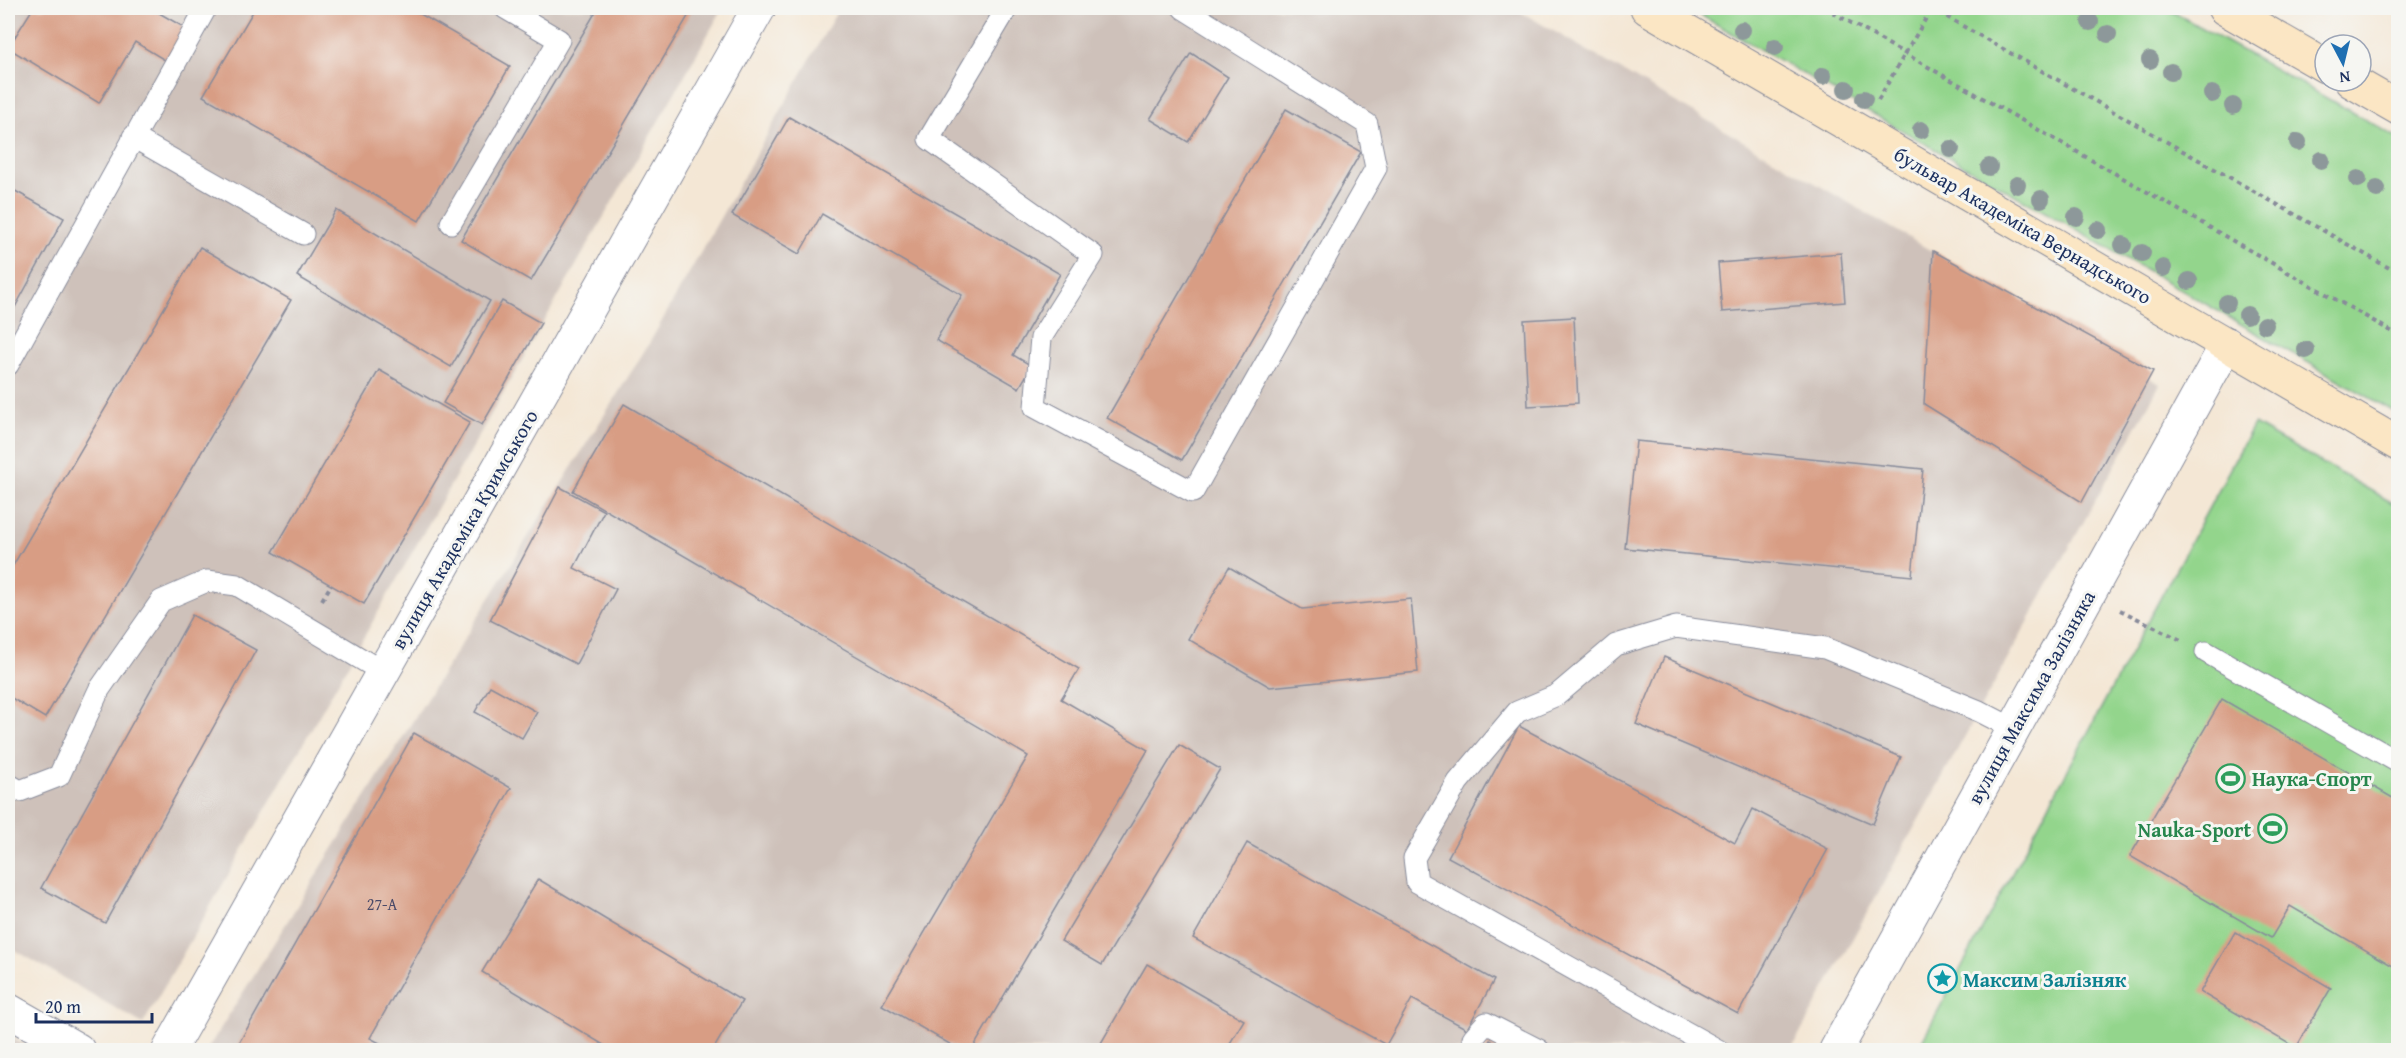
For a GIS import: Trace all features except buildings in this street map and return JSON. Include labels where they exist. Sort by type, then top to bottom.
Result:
[{"type":"main road","name":"бульвар Академіка Вернадського","points":[[1647,8],[2398,444]]},
{"type":"main road","points":[[2224,8],[2313,59]]},
{"type":"main road","points":[[2372,93],[2398,108]]},
{"type":"street","name":"вулиця Академіка Кримського","points":[[169,1050],[759,8]]},
{"type":"street","name":"вулиця Максима Залізняка","points":[[1836,1050],[2227,344]]},
{"type":"street","points":[[8,1010],[78,1050]]},
{"type":"lane","points":[[8,365],[206,8]]},
{"type":"lane","points":[[451,223],[559,40],[505,8]]},
{"type":"lane","points":[[1007,8],[929,139],[1093,255],[1041,338],[1035,407],[1193,492],[1376,168],[1367,124],[1183,8]]},
{"type":"lane","points":[[134,137],[303,234]]},
{"type":"lane","points":[[8,784],[20,790],[59,776],[99,690],[161,601],[207,582],[237,585],[383,672]]},
{"type":"lane","points":[[1718,1050],[1417,882],[1414,858],[1453,791],[1516,712],[1557,695],[1616,645],[1676,627],[1825,648],[1978,711],[2014,729]]},
{"type":"lane","points":[[2206,652],[2398,762]]},
{"type":"lane","points":[[1473,1038],[1486,1023],[1539,1050]]},
{"type":"path","points":[[1825,8],[2398,335]]},
{"type":"path","points":[[1859,130],[1932,8],[2398,273]]},
{"type":"path","points":[[2088,595],[2206,652]]},
{"type":"shaded area","points":[[8,8],[723,8],[143,1024],[8,946]]},
{"type":"shaded area","points":[[839,8],[1514,8],[2160,384],[1791,1050],[207,1050],[650,342]]},
{"type":"shaded area","points":[[8,1036],[34,1050],[8,1050]]},
{"type":"green space","points":[[1688,8],[2166,8],[2313,90],[2313,93],[2318,93],[2398,138],[2398,414]]},
{"type":"green space","name":"Наука-Спорт","points":[[2254,424],[2398,506],[2398,1050],[1917,1050]]},
{"type":"place","name":"Наука-Спорт","points":[[2231,778]]},
{"type":"place","name":"Nauka-Sport","points":[[2272,829]]},
{"type":"place","name":"Максим Залізняк","points":[[1942,979]]}]
